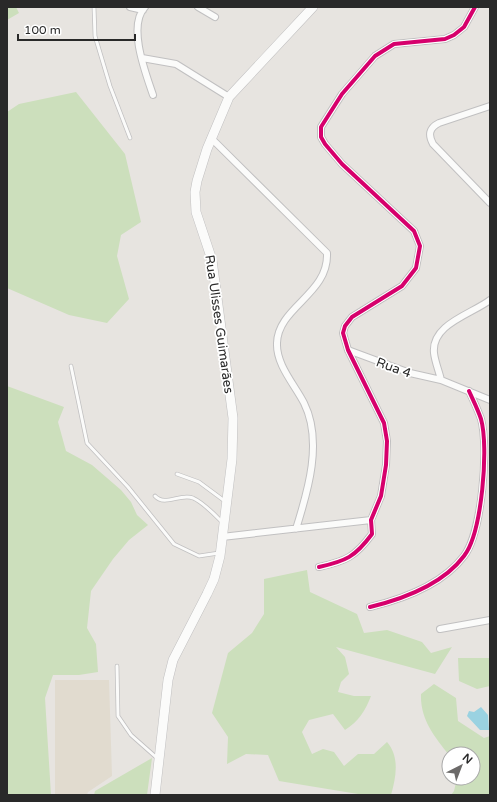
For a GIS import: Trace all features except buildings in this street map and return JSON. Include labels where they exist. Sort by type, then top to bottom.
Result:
[{"type":"main road","name":"Rua Ulisses Guimarães","points":[[155,795],[168,680],[173,660],[211,584],[220,553],[228,503],[234,438],[233,418],[212,260],[207,242],[198,222],[194,201],[197,181],[211,138],[229,97],[313,7]]},
{"type":"street","points":[[130,7],[144,8],[138,24],[142,58],[153,95]]},
{"type":"street","points":[[198,7],[215,17]]},
{"type":"street","points":[[319,567],[342,562],[362,547],[372,534],[371,520],[380,496],[386,464],[387,441],[384,423],[348,350],[343,333],[345,326],[352,317],[402,286],[416,268],[420,246],[414,231],[342,164],[324,144],[321,137],[321,127],[342,94],[375,56],[394,44],[445,39],[454,35],[464,27],[475,7]]},
{"type":"street","points":[[142,58],[176,64],[229,97]]},
{"type":"street","points":[[490,106],[433,126],[430,131],[430,138],[433,144],[490,203]]},
{"type":"street","points":[[211,138],[327,253],[325,273],[309,295],[286,321],[278,334],[278,354],[304,403],[312,430],[312,451],[309,476],[304,503],[296,528]]},
{"type":"street","points":[[441,380],[434,353],[434,343],[437,335],[451,322],[464,317],[490,300]]},
{"type":"street","name":"Rua 4","points":[[348,350],[410,373],[441,380],[490,400]]},
{"type":"street","points":[[370,607],[394,601],[439,578],[459,562],[466,554],[472,541],[482,486],[485,450],[481,418],[469,391]]},
{"type":"street","points":[[222,537],[371,520]]},
{"type":"street","points":[[440,629],[490,620]]},
{"type":"lane","points":[[94,7],[95,36],[110,86],[130,138]]},
{"type":"lane","points":[[71,366],[87,443],[128,487],[174,544],[200,556],[220,553]]},
{"type":"lane","points":[[177,474],[199,482],[228,503]]},
{"type":"lane","points":[[155,496],[164,501],[183,497],[194,498],[225,524]]},
{"type":"lane","points":[[117,666],[118,716],[131,735],[159,759]]},
{"type":"shaded area","points":[[55,680],[109,680],[112,776],[88,792],[87,795],[55,795]]},
{"type":"green space","points":[[7,7],[16,7],[19,13],[7,20]]},
{"type":"green space","points":[[76,92],[125,154],[141,222],[121,235],[117,256],[129,299],[107,323],[69,315],[7,288],[7,112],[19,104]]},
{"type":"green space","points":[[7,386],[64,407],[58,422],[66,451],[92,465],[121,490],[131,502],[137,515],[148,525],[129,540],[113,559],[91,591],[87,628],[96,644],[98,672],[79,675],[53,675],[45,698],[51,795],[7,795]]},
{"type":"green space","points":[[307,570],[310,592],[357,614],[364,633],[387,630],[422,642],[431,653],[452,647],[435,674],[336,647],[345,657],[349,674],[341,682],[338,692],[354,696],[371,696],[361,715],[345,730],[333,714],[309,720],[302,732],[312,754],[323,749],[334,752],[344,766],[358,754],[374,754],[387,742],[394,754],[396,767],[391,795],[364,795],[279,781],[268,755],[246,754],[227,764],[228,737],[212,713],[228,653],[252,633],[264,614],[264,579]]},
{"type":"green space","points":[[458,658],[490,658],[490,686],[477,689],[459,681]]},
{"type":"green space","points":[[434,684],[456,698],[458,721],[484,738],[490,736],[490,795],[451,795],[455,786],[481,786],[481,746],[442,746],[425,719],[421,703],[421,694]]},
{"type":"green space","points":[[152,758],[147,795],[94,795],[95,791]]},
{"type":"water","points":[[481,707],[488,715],[489,730],[480,730],[467,716],[469,711],[474,712]]},
{"type":"cycle path","points":[[319,567],[336,563],[349,557],[355,553],[372,534],[371,520],[381,496],[386,465],[387,441],[384,423],[348,350],[343,333],[345,326],[352,317],[402,286],[416,268],[420,246],[414,231],[342,164],[325,144],[321,137],[321,127],[342,94],[375,56],[394,44],[445,39],[454,35],[464,27],[475,7]]},
{"type":"cycle path","points":[[370,607],[409,595],[434,582],[455,566],[464,556],[470,545],[479,510],[484,469],[484,449],[481,419],[469,391]]}]
